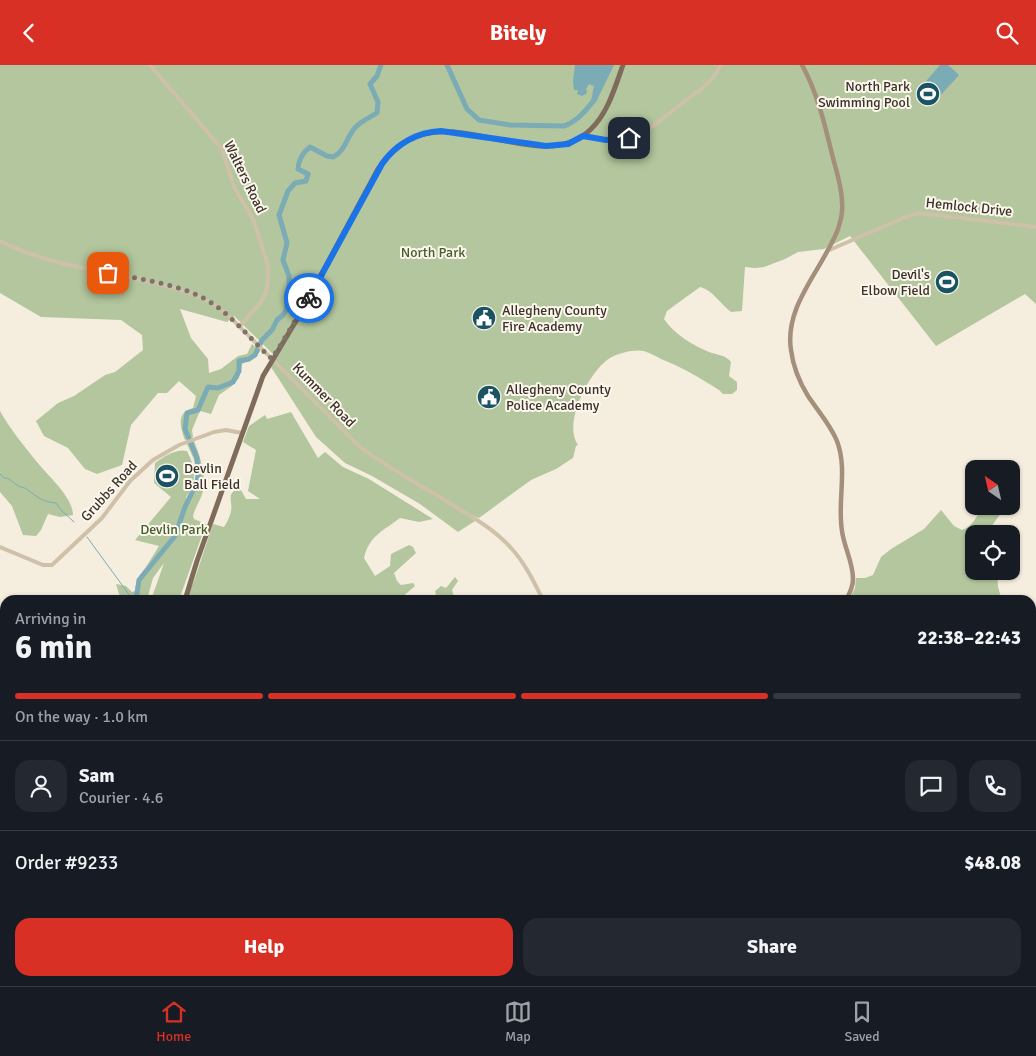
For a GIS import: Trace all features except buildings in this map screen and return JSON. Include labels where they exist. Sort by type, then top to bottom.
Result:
[{"type":"main road","points":[[187,595],[261,382],[378,169],[388,156],[402,144],[419,136],[436,132],[457,133],[546,146],[568,144],[593,128],[602,115],[623,65]]},
{"type":"main road","points":[[802,65],[813,87],[820,109],[841,190],[842,211],[836,234],[795,314],[791,328],[790,344],[801,383],[833,433],[840,451],[842,471],[841,529],[853,575],[852,587],[848,595]]},
{"type":"street","name":"Walters Road","points":[[150,65],[222,149],[234,187],[254,221],[266,261],[268,281],[266,292],[257,307],[240,327]]},
{"type":"street","points":[[583,136],[590,139],[611,140],[629,138],[645,132],[701,89],[712,79],[721,65]]},
{"type":"street","name":"Hemlock Drive","points":[[827,251],[908,215],[920,213],[1036,227]]},
{"type":"street","points":[[836,234],[839,240],[845,243]]},
{"type":"street","name":"Kummer Road","points":[[0,241],[24,252],[54,261],[184,291],[214,305],[240,327],[359,446],[378,460],[477,520],[499,536],[520,559],[540,595]]},
{"type":"street","name":"Grubbs Road","points":[[0,547],[43,565],[49,566],[54,564],[102,518],[136,474],[159,457],[193,439],[222,430],[242,433]]},
{"type":"green space","name":"North Park","points":[[0,65],[1036,65],[1036,304],[1025,294],[936,346],[850,236],[824,249],[798,252],[764,267],[745,267],[742,311],[731,312],[713,294],[700,287],[667,311],[664,319],[673,330],[690,342],[729,360],[731,362],[729,376],[737,382],[737,390],[732,394],[723,394],[691,373],[644,351],[627,352],[610,358],[594,374],[580,398],[573,424],[574,435],[578,445],[576,446],[573,458],[556,469],[531,480],[479,518],[472,515],[469,517],[475,521],[458,532],[420,504],[372,476],[345,463],[316,437],[271,367],[276,357],[234,316],[227,322],[180,309],[191,338],[208,359],[209,373],[221,369],[238,356],[247,354],[252,344],[260,351],[253,359],[242,364],[239,378],[232,386],[219,395],[211,414],[200,411],[192,430],[193,437],[185,440],[181,418],[187,411],[193,408],[196,396],[179,381],[167,393],[158,393],[131,425],[122,465],[97,474],[85,469],[68,448],[44,436],[36,421],[58,403],[74,396],[105,375],[115,372],[143,350],[142,335],[121,320],[41,317],[0,293]]},
{"type":"green space","points":[[0,411],[22,444],[65,494],[72,508],[73,515],[60,517],[48,514],[41,530],[36,536],[23,535],[12,506],[0,492]]},
{"type":"green space","points":[[291,412],[318,458],[325,452],[343,467],[369,479],[433,519],[419,522],[400,518],[377,535],[366,550],[364,558],[375,576],[390,566],[391,554],[409,545],[413,547],[416,553],[394,573],[401,585],[413,583],[415,586],[404,595],[187,595],[213,524],[224,527],[231,513],[231,499],[234,491],[237,489],[241,490],[246,499],[260,499],[248,491],[256,450],[243,442],[249,426],[265,415],[267,419]]},
{"type":"green space","name":"Devlin Park","points":[[194,441],[204,478],[202,494],[193,516],[194,519],[206,524],[181,595],[153,595],[164,563],[153,578],[148,595],[119,595],[116,584],[126,586],[132,592],[135,591],[137,579],[159,546],[135,540],[171,497],[154,483],[155,463],[175,452],[187,451],[194,469],[194,480],[186,497],[187,500],[192,492],[197,472],[194,459],[187,444]]},
{"type":"green space","points":[[941,510],[954,526],[962,530],[965,528],[965,580],[998,580],[1000,595],[852,595],[855,588],[856,578],[865,578],[873,575],[881,557],[924,529]]},
{"type":"green space","points":[[978,515],[1000,515],[992,525],[970,525]]},
{"type":"green space","points":[[455,577],[458,581],[452,590],[454,595],[436,595],[435,591],[441,586],[446,588]]},
{"type":"water","points":[[575,65],[614,65],[596,102],[592,104],[594,86],[589,84],[586,89],[587,93],[582,96],[577,94],[578,90],[574,90]]},
{"type":"water","points":[[940,65],[948,65],[959,75],[930,107],[915,94]]},
{"type":"waterway","points":[[137,595],[139,580],[175,536],[185,507],[197,482],[197,458],[185,429],[187,413],[198,410],[208,387],[218,388],[233,382],[239,371],[239,361],[249,359],[255,355],[262,340],[272,330],[277,320],[286,310],[289,276],[283,260],[287,243],[279,215],[288,191],[295,183],[306,181],[308,174],[298,169],[300,160],[305,151],[310,147],[333,157],[343,148],[356,126],[377,113],[378,102],[370,84],[377,76],[381,65]]},
{"type":"waterway","points":[[447,65],[467,109],[479,120],[510,125],[564,126],[577,118],[595,99]]},
{"type":"waterway","points":[[0,474],[18,486],[27,489],[40,499],[56,503],[74,522]]},
{"type":"waterway","points":[[87,537],[129,595]]},
{"type":"way so far","points":[[108,273],[173,287],[198,296],[214,305],[235,322],[272,359],[309,298]]},
{"type":"place","name":"North Park Swimming Pool","points":[[928,94]]},
{"type":"place","name":"Devil's Elbow Field","points":[[947,282]]},
{"type":"place","name":"Allegheny County Fire Academy","points":[[484,318]]},
{"type":"place","name":"Allegheny County Police Academy","points":[[489,397]]},
{"type":"place","name":"Devlin Ball Field","points":[[167,476]]},
{"type":"route","points":[[309,298],[382,164],[397,147],[407,141],[424,134],[441,131],[546,146],[568,144],[583,136],[590,139],[606,140],[629,138]]}]
